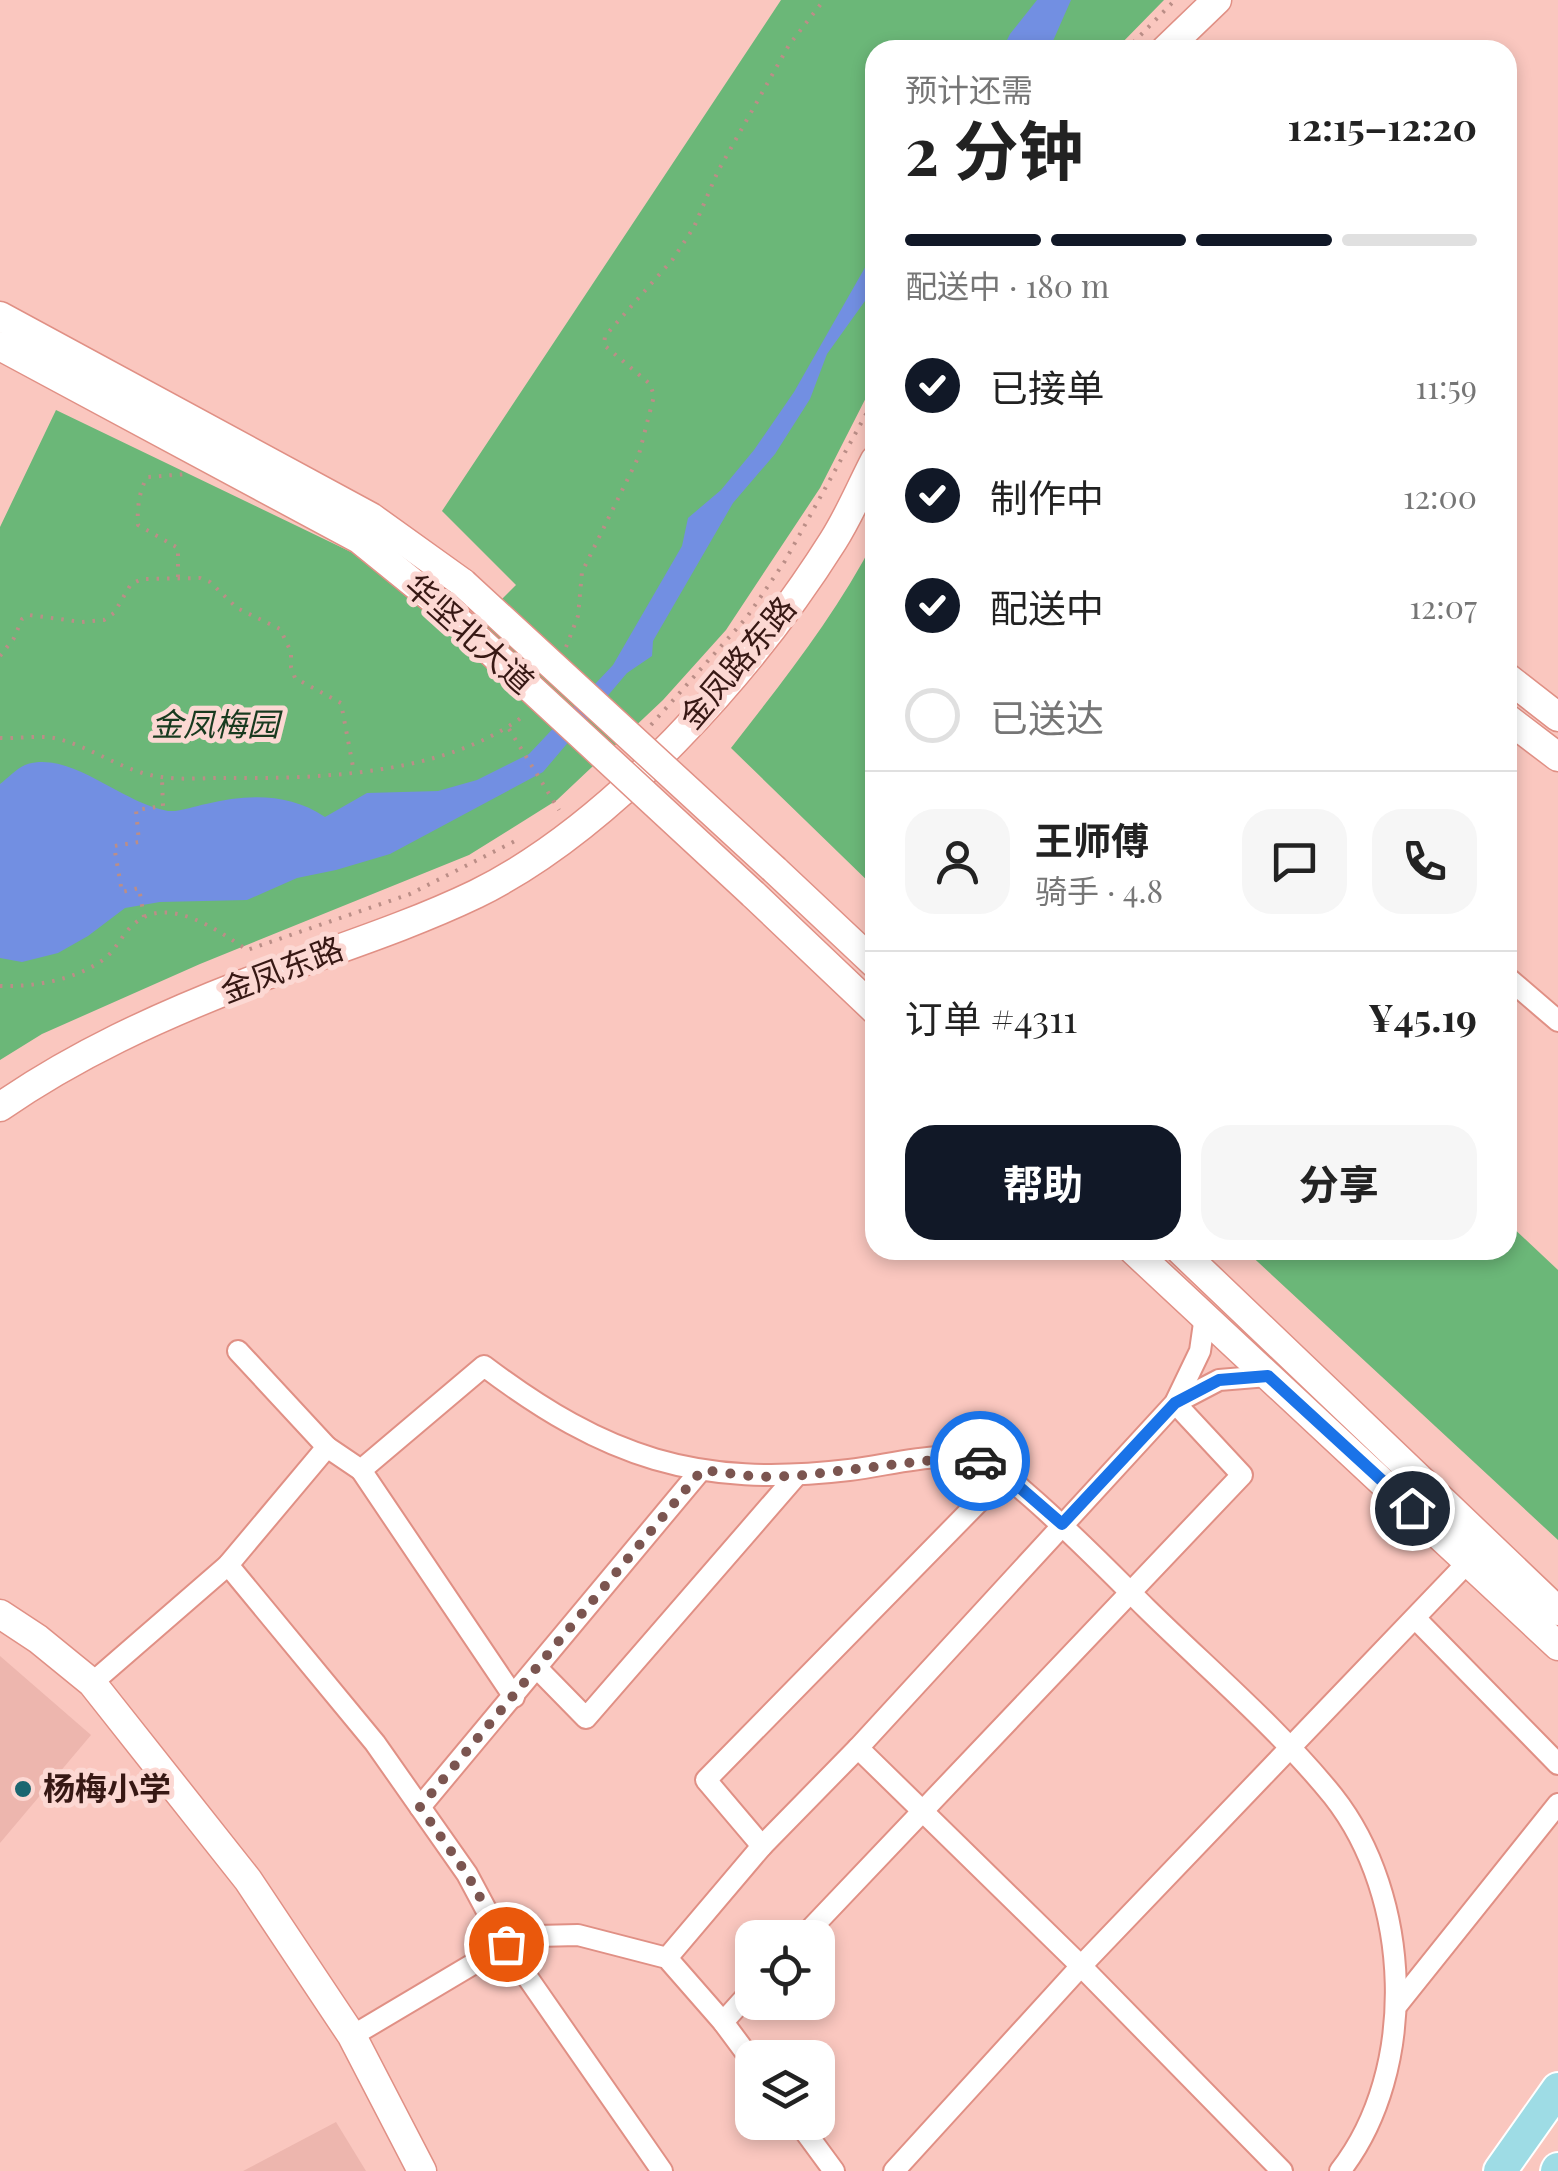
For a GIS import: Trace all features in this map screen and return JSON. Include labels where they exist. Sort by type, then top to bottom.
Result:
[{"type":"main road","points":[[1175,40],[1217,0]]},
{"type":"main road","name":"华坚北大道","points":[[0,316],[371,517],[463,582],[865,955]]},
{"type":"main road","name":"华坚北大道","points":[[0,346],[359,540],[444,608],[865,1000]]},
{"type":"main road","name":"金凤路东路","points":[[566,838],[627,785],[724,685],[784,612],[834,539],[865,479]]},
{"type":"main road","points":[[1517,685],[1558,717]]},
{"type":"main road","points":[[1517,726],[1558,757]]},
{"type":"main road","name":"金凤东路","points":[[0,1107],[48,1074],[123,1036],[240,985],[477,893],[566,838]]},
{"type":"main road","points":[[1144,1260],[1558,1646]]},
{"type":"main road","points":[[1190,1260],[1558,1611]]},
{"type":"main road","points":[[0,1614],[92,1683],[248,1880],[352,2036],[422,2171]]},
{"type":"main road","points":[[1500,2171],[1558,2088]]},
{"type":"street","points":[[1517,986],[1558,1021]]},
{"type":"street","points":[[668,1958],[762,1846],[858,1748],[1175,1403],[1200,1352],[1205,1316]]},
{"type":"street","points":[[238,1351],[327,1447],[362,1470],[514,1697]]},
{"type":"street","points":[[362,1470],[484,1366],[527,1400],[617,1448],[666,1465],[758,1477],[967,1456],[995,1466],[1062,1524],[1289,1748],[1334,1797],[1363,1844],[1384,1900],[1398,2004],[1391,2059],[1372,2114],[1340,2171]]},
{"type":"street","points":[[1175,1403],[1219,1380],[1268,1376]]},
{"type":"street","points":[[819,1920],[1242,1475],[1175,1403]]},
{"type":"street","points":[[92,1683],[228,1564],[327,1447]]},
{"type":"street","points":[[420,1807],[702,1470]]},
{"type":"street","points":[[762,1846],[706,1780],[1005,1475]]},
{"type":"street","points":[[538,1668],[586,1718],[796,1476]]},
{"type":"street","points":[[894,2171],[1081,1966],[1469,1561]]},
{"type":"street","points":[[228,1564],[376,1744],[467,1874],[506,1944],[662,2171]]},
{"type":"street","points":[[1416,1620],[1558,1764]]},
{"type":"street","points":[[858,1748],[1081,1966],[1282,2171]]},
{"type":"street","points":[[1398,2004],[1558,1804]]},
{"type":"street","points":[[352,2036],[506,1944],[537,1936],[578,1936],[668,1958],[736,2040]]},
{"type":"street","points":[[723,2022],[735,2009]]},
{"type":"street","points":[[811,2140],[834,2171]]},
{"type":"path","points":[[566,648],[578,616],[582,572],[638,458],[654,396],[650,384],[604,345],[605,336],[684,243],[718,170],[790,45],[824,0]]},
{"type":"path","points":[[1136,40],[1176,0]]},
{"type":"path","points":[[178,576],[178,548],[138,525],[137,514],[148,478],[190,472]]},
{"type":"path","points":[[0,656],[22,619],[29,616],[82,622],[104,620],[114,614],[131,584],[142,579],[178,576],[210,582],[237,608],[280,629],[291,652],[290,667],[295,678],[340,704],[354,772]]},
{"type":"path","points":[[0,738],[52,737],[129,769],[162,778],[354,772],[389,768],[462,749],[509,728],[533,704]]},
{"type":"path","points":[[509,728],[559,810]]},
{"type":"path","points":[[144,917],[139,888],[122,892],[114,846],[139,842],[136,810],[162,806],[162,778]]},
{"type":"path","points":[[0,986],[24,987],[77,973],[102,960],[132,924],[144,917],[186,915],[247,950]]},
{"type":"shaded area","name":"杨梅小学","points":[[0,1656],[91,1735],[0,1843]]},
{"type":"shaded area","points":[[336,2122],[366,2171],[243,2171]]},
{"type":"green space","name":"金凤梅园","points":[[781,0],[1164,0],[1125,40],[865,40],[865,400],[820,488],[726,630],[663,700],[557,800],[469,855],[200,964],[42,1034],[0,1060],[0,527],[56,410],[376,564],[470,631],[516,585],[442,511]]},
{"type":"green space","points":[[865,558],[865,878],[731,748],[826,621]]},
{"type":"green space","points":[[1517,1231],[1558,1270],[1558,1540],[1256,1260],[1517,1260]]},
{"type":"water","points":[[1037,0],[1071,0],[1053,40],[1007,40]]},
{"type":"water","points":[[865,268],[865,301],[827,354],[810,399],[775,454],[733,503],[653,641],[652,656],[627,673],[543,772],[390,854],[297,878],[247,900],[160,902],[125,908],[58,953],[22,962],[0,958],[0,784],[15,771],[42,762],[60,764],[168,811],[237,798],[268,798],[297,803],[325,817],[367,793],[438,791],[477,780],[529,754],[613,665],[682,546],[688,518],[721,490],[794,392]]},
{"type":"way so far","points":[[506,1944],[467,1874],[420,1807],[702,1470],[758,1477],[796,1476],[967,1456],[980,1461]]},
{"type":"place","name":"杨梅小学","points":[[23,1789]]},
{"type":"route","points":[[980,1461],[995,1466],[1062,1524],[1175,1403],[1219,1380],[1268,1376],[1412,1508]]}]
